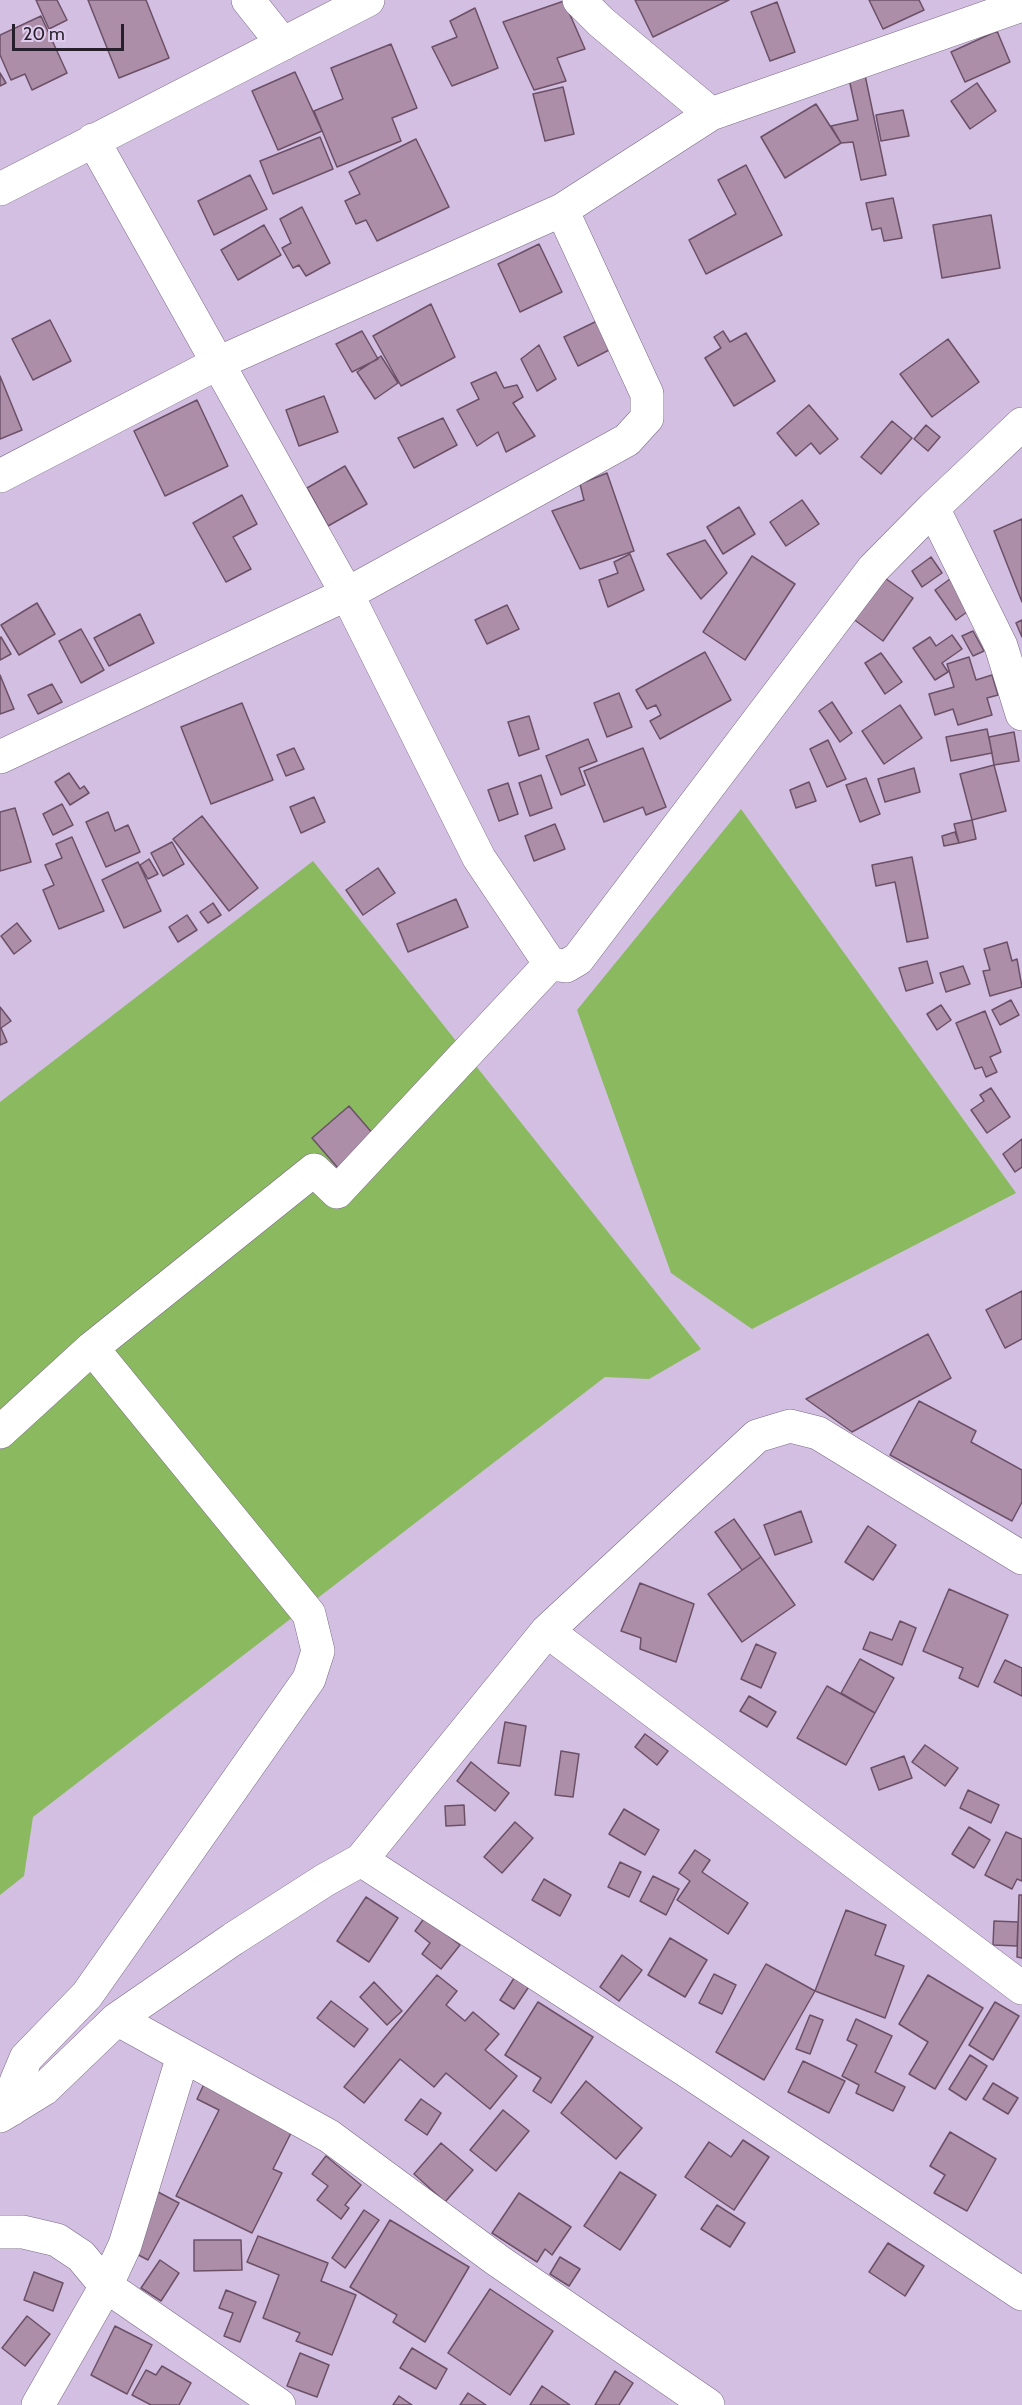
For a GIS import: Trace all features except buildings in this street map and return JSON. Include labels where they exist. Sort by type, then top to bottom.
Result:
[{"type":"street","points":[[248,0],[283,44]]},
{"type":"street","points":[[0,189],[368,0]]},
{"type":"street","points":[[579,0],[601,22],[711,114]]},
{"type":"street","points":[[0,476],[218,363],[562,210],[711,114],[1022,5]]},
{"type":"street","points":[[93,140],[347,594],[479,858],[550,964],[566,966],[578,959],[873,569],[933,508],[1022,424]]},
{"type":"street","points":[[0,757],[347,594],[627,441],[647,418],[647,394],[562,210]]},
{"type":"street","points":[[933,508],[1001,646],[1022,714]]},
{"type":"street","points":[[0,1432],[92,1348],[314,1170],[337,1192],[550,964]]},
{"type":"street","points":[[6,2112],[26,2058],[87,1995],[309,1679],[318,1651],[309,1614],[92,1348]]},
{"type":"street","points":[[6,2112],[44,2089],[117,2019],[233,1939],[325,1880],[361,1860],[547,1631],[757,1436],[790,1426],[818,1433],[1022,1558]]},
{"type":"street","points":[[547,1631],[1022,1988]]},
{"type":"street","points":[[361,1860],[687,2071],[1022,2294]]},
{"type":"street","points":[[117,2019],[329,2136],[497,2260],[708,2405]]},
{"type":"street","points":[[38,2405],[106,2286],[124,2245],[183,2056]]},
{"type":"street","points":[[0,2232],[23,2232],[57,2240],[81,2256],[106,2286],[279,2405]]},
{"type":"green space","points":[[741,809],[1016,1193],[752,1329],[671,1273],[577,1010]]},
{"type":"green space","points":[[313,861],[701,1349],[649,1379],[605,1377],[33,1817],[24,1876],[0,1895],[0,1102]]}]
